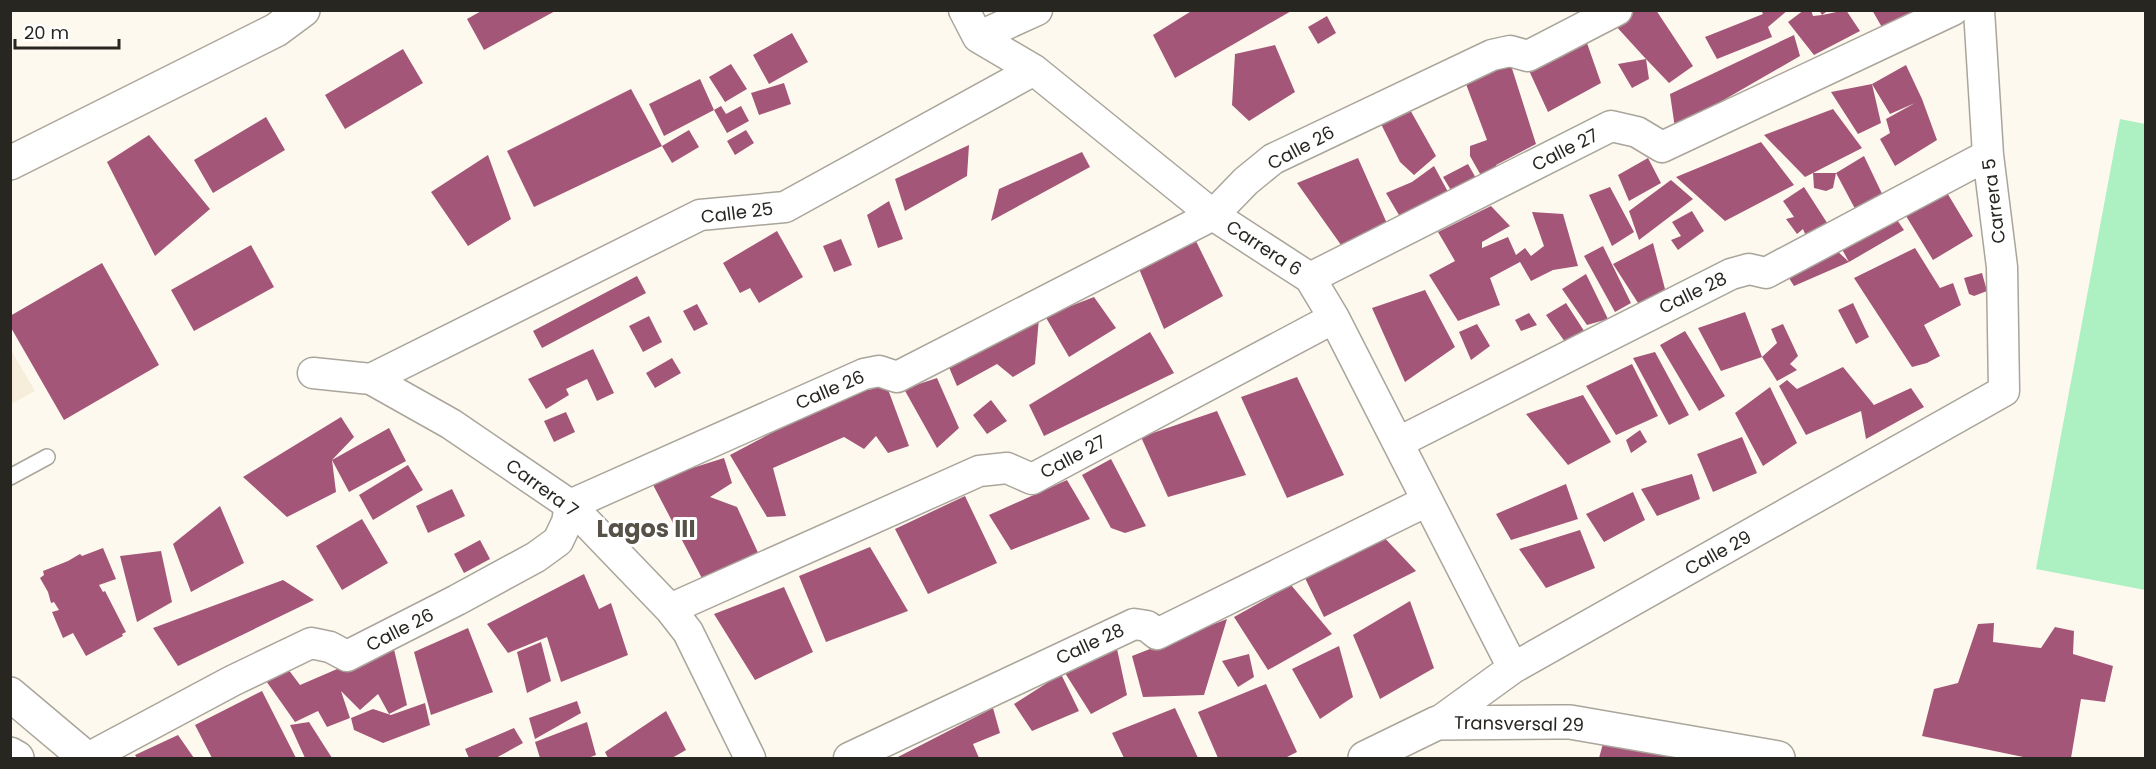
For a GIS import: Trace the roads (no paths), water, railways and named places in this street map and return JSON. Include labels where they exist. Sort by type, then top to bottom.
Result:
[{"type":"street","points":[[10,163],[276,30],[303,10]]},
{"type":"street","points":[[964,10],[978,37],[1036,10]]},
{"type":"street","name":"Calle 26","points":[[87,759],[232,681],[311,643],[330,647],[347,656],[536,557],[558,541],[567,522],[570,505],[864,374],[879,371],[897,377],[1213,215],[1246,181],[1273,159],[1492,55],[1510,51],[1528,56],[1617,10]]},
{"type":"street","name":"Calle 27","points":[[1310,278],[1611,126],[1637,132],[1662,147],[1953,10]]},
{"type":"street","name":"Carrera 5","points":[[1980,10],[1988,155],[2002,267],[2004,391]]},
{"type":"street","name":"Carrera 6","points":[[978,37],[1034,70],[1213,215],[1310,278],[1334,318],[1513,668]]},
{"type":"street","name":"Calle 25","points":[[371,379],[700,215],[785,207],[1034,70]]},
{"type":"street","name":"Calle 28","points":[[1398,442],[1731,274],[1749,268],[1766,273],[1988,155]]},
{"type":"street","name":"Calle 27","points":[[670,609],[979,471],[1007,468],[1032,479],[1334,318]]},
{"type":"street","points":[[313,373],[371,379]]},
{"type":"street","name":"Carrera 7","points":[[371,379],[451,424],[570,505],[670,609],[688,632],[750,759]]},
{"type":"street","name":"Calle 29","points":[[1437,723],[1513,668],[2004,391]]},
{"type":"street","name":"Calle 28","points":[[849,759],[1134,624],[1147,626],[1157,634],[1427,501]]},
{"type":"street","points":[[10,693],[87,759]]},
{"type":"street","name":"Transversal 29","points":[[1437,723],[1570,722],[1778,759]]},
{"type":"street","points":[[1365,759],[1437,723]]},
{"type":"street","points":[[10,753],[17,759]]},
{"type":"lane","points":[[10,477],[47,457]]},
{"type":"district","name":"Lagos III","points":[[646,529]]}]
